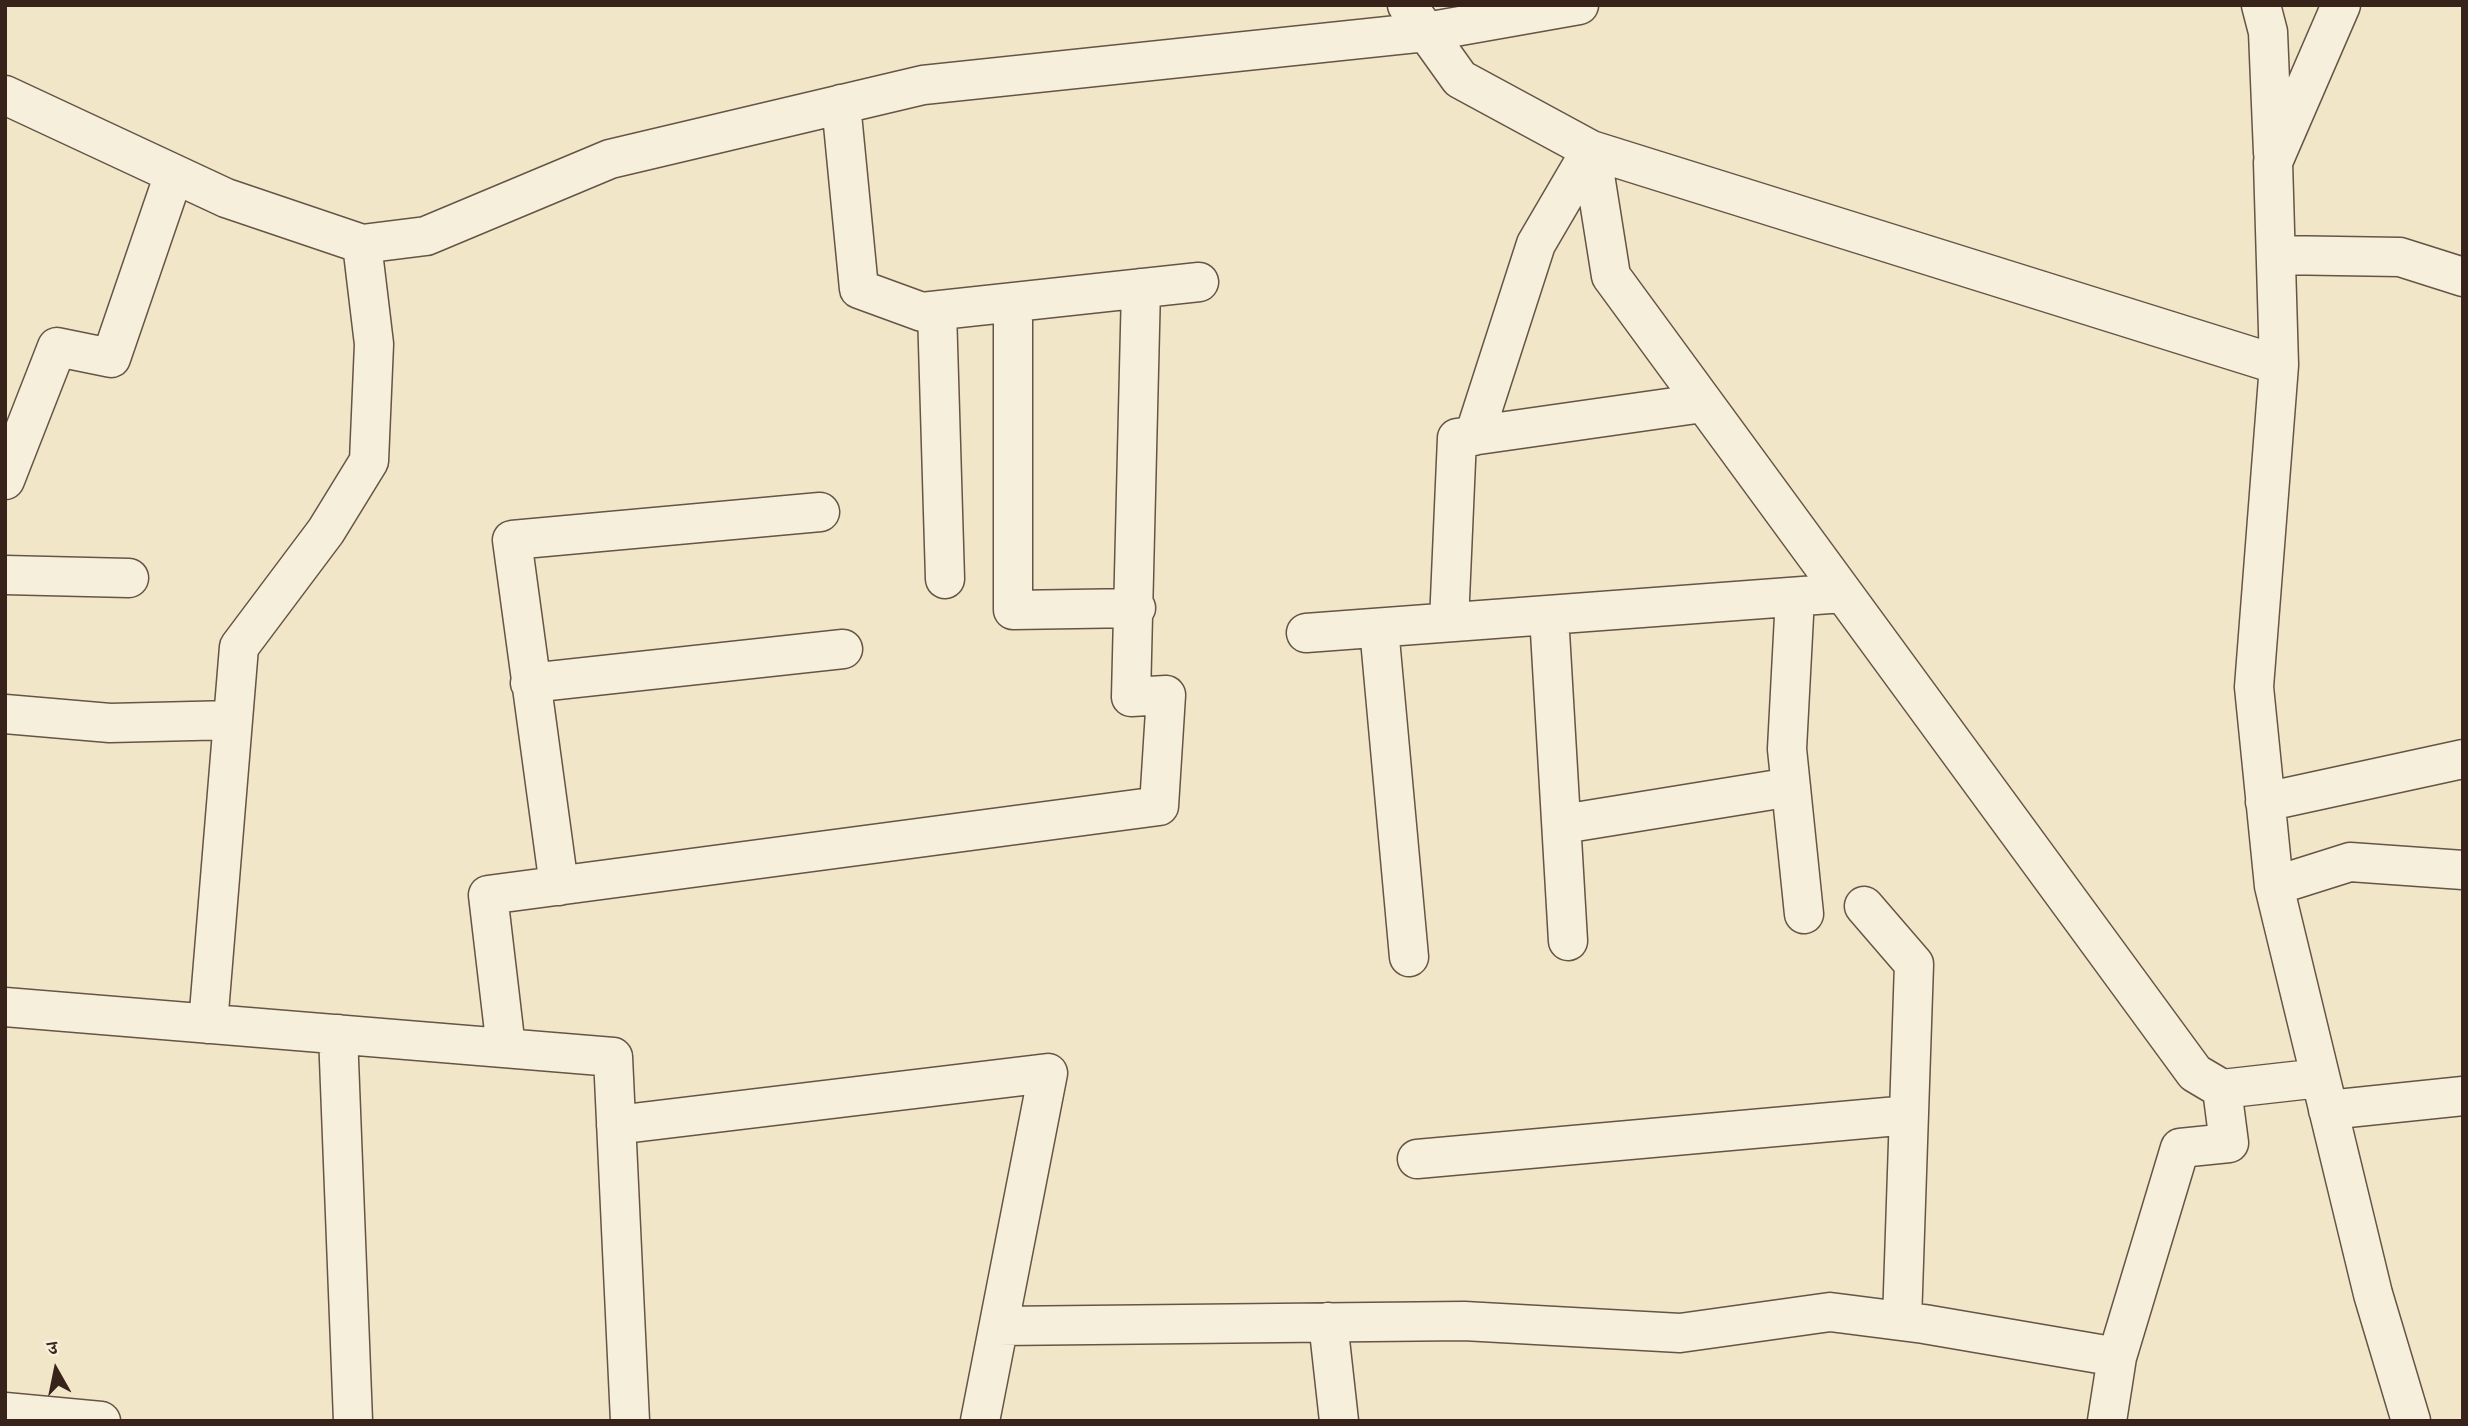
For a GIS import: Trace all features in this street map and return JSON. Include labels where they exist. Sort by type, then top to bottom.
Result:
[{"type":"street","points":[[5,95],[226,198],[362,244],[426,236],[610,159],[923,85],[1417,19],[1579,5]]},
{"type":"street","points":[[2260,5],[2268,32],[2279,365],[2254,687],[2265,802],[2274,886],[2373,1294],[2411,1421]]},
{"type":"street","points":[[2273,162],[2341,5]]},
{"type":"street","points":[[1417,19],[1460,79],[1591,150],[2279,365]]},
{"type":"street","points":[[841,104],[859,289],[922,312],[1199,282]]},
{"type":"street","points":[[1591,150],[1611,276],[2195,1073],[2222,1089],[2463,1096]]},
{"type":"street","points":[[1474,436],[1536,244],[1591,150]]},
{"type":"street","points":[[5,480],[57,347],[111,358],[174,174]]},
{"type":"street","points":[[208,1024],[239,647],[326,531],[369,461],[373,344],[362,244]]},
{"type":"street","points":[[2276,256],[2400,257],[2463,277]]},
{"type":"street","points":[[506,1048],[488,895],[1160,806],[1166,695],[1131,697],[1136,608],[1141,288]]},
{"type":"street","points":[[1013,302],[1013,610],[1136,608]]},
{"type":"street","points":[[937,310],[945,579]]},
{"type":"street","points":[[1449,622],[1457,438],[1703,403]]},
{"type":"street","points":[[558,886],[512,540],[820,512]]},
{"type":"street","points":[[5,575],[129,579]]},
{"type":"street","points":[[1306,633],[1843,593]]},
{"type":"street","points":[[1794,597],[1787,748],[1804,915]]},
{"type":"street","points":[[1549,615],[1568,941]]},
{"type":"street","points":[[1378,628],[1409,957]]},
{"type":"street","points":[[530,684],[843,649]]},
{"type":"street","points":[[5,714],[110,723],[233,720]]},
{"type":"street","points":[[2265,802],[2463,759]]},
{"type":"street","points":[[1563,824],[1791,786]]},
{"type":"street","points":[[2274,886],[2350,862],[2463,870]]},
{"type":"street","points":[[1864,905],[1914,964],[1902,1321]]},
{"type":"street","points":[[5,1007],[613,1057],[630,1421]]},
{"type":"street","points":[[338,1034],[353,1421]]},
{"type":"street","points":[[616,1125],[1048,1073],[980,1421]]},
{"type":"street","points":[[2106,1421],[2116,1357],[2179,1148],[2228,1143],[2222,1089]]},
{"type":"street","points":[[1417,1159],[1909,1115]]},
{"type":"street","points":[[999,1326],[1464,1321],[1680,1334],[1830,1312],[1902,1321],[2116,1357]]},
{"type":"street","points":[[1328,1322],[1339,1421]]},
{"type":"street","points":[[5,1412],[101,1421]]}]
